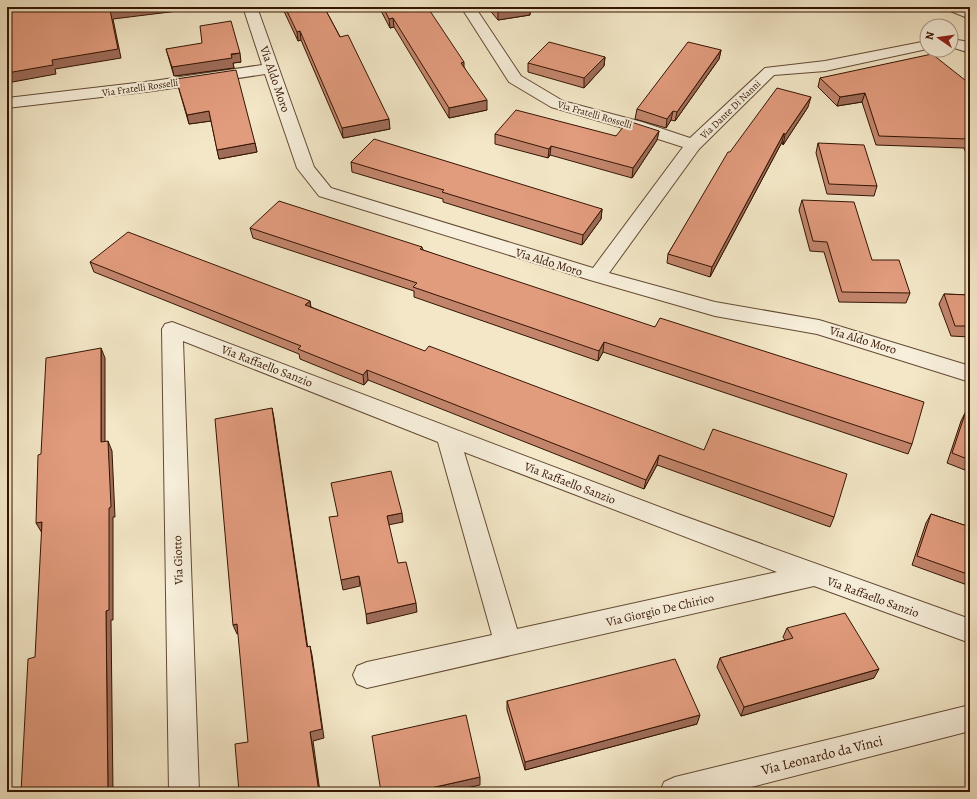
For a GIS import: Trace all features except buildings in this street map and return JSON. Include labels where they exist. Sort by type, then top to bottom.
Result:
[{"type":"street","name":"Via Aldo Moro","points":[[250,7],[306,168],[325,192],[597,276],[715,309],[819,327],[970,374]]},
{"type":"street","name":"Via Fratelli Rosselli","points":[[468,7],[515,79],[557,104],[636,126],[693,145]]},
{"type":"street","points":[[953,7],[970,15]]},
{"type":"street","name":"Via Dante Di Nanni","points":[[597,276],[693,145],[770,72],[825,66],[919,47]]},
{"type":"street","name":"Via Fratelli Rosselli","points":[[7,103],[153,86],[272,68]]},
{"type":"street","name":"Via Raffaello Sanzio","points":[[172,329],[448,437],[813,575],[970,631]]},
{"type":"street","name":"Via Giotto","points":[[172,329],[184,792]]},
{"type":"street","points":[[448,437],[508,644]]},
{"type":"street","name":"Via Giorgio De Chirico","points":[[367,674],[508,644],[813,575]]},
{"type":"street","name":"Via Leonardo da Vinci","points":[[675,792],[970,718]]}]
